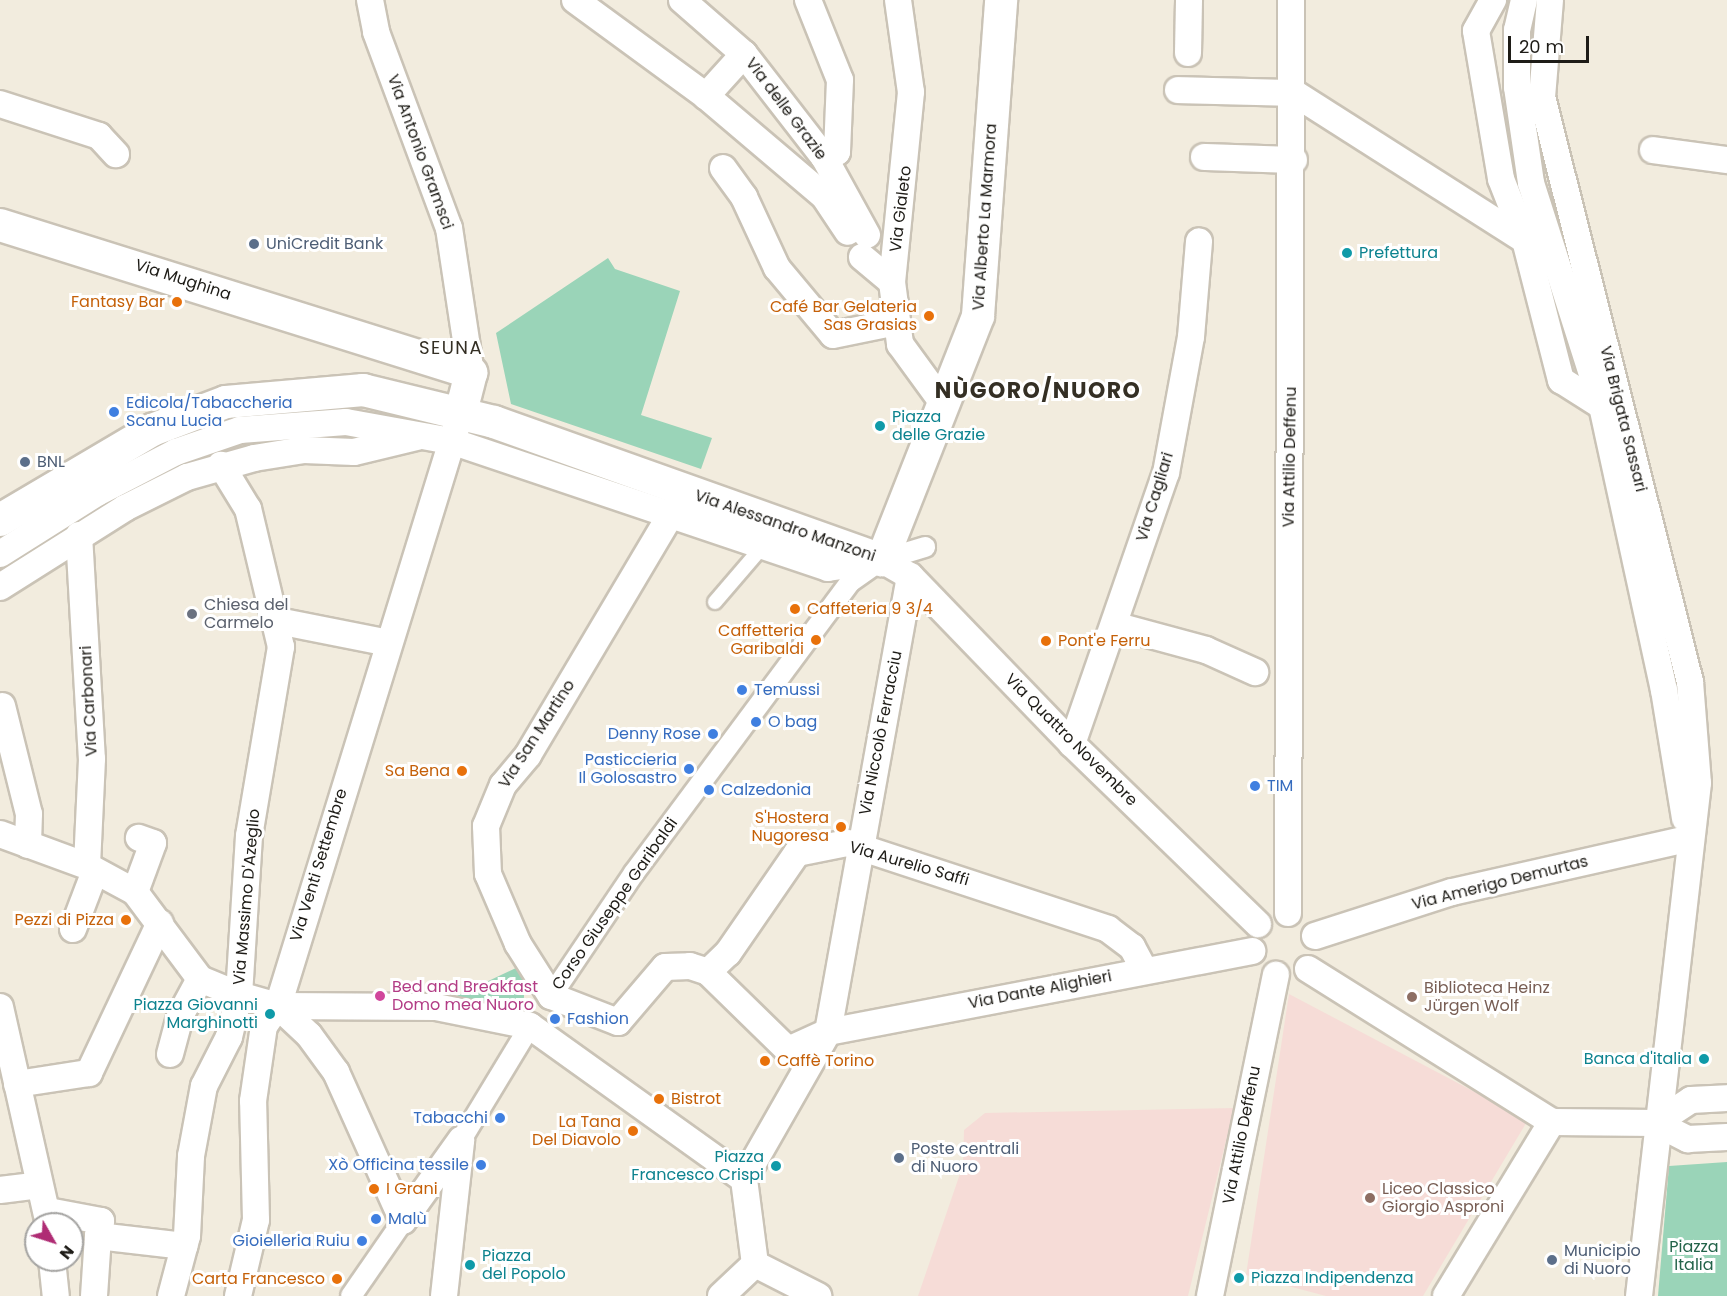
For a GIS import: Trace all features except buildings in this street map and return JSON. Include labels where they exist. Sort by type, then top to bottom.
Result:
[{"type":"street","name":"Via Antonio Gramsci","points":[[370,0],[376,32],[449,228],[471,373],[461,412]]},
{"type":"street","points":[[575,0],[706,96],[824,196],[865,246]]},
{"type":"street","points":[[808,0],[840,80],[837,152],[824,157]]},
{"type":"street","name":"Via Gialeto","points":[[898,0],[911,92],[892,282],[900,344],[943,403]]},
{"type":"street","name":"Via Alberto La Marmora","points":[[882,560],[978,316],[999,0]]},
{"type":"street","points":[[1188,53],[1189,0]]},
{"type":"street","name":"Via Attilio Deffenu","points":[[1288,914],[1294,160],[1291,0]]},
{"type":"street","name":"Via Brigata Sassari","points":[[1493,0],[1476,31],[1478,56],[1501,179],[1525,240],[1561,380],[1602,406]]},
{"type":"street","name":"Via Brigata Sassari","points":[[1524,0],[1517,30],[1517,87],[1531,183],[1602,406],[1664,690],[1688,839]]},
{"type":"street","name":"Via Brigata Sassari","points":[[1550,0],[1542,97],[1550,136],[1690,682],[1698,783],[1688,839],[1656,1123]]},
{"type":"street","name":"Via delle Grazie","points":[[684,1],[744,54],[824,157],[865,246],[892,282]]},
{"type":"street","points":[[706,96],[744,54]]},
{"type":"street","points":[[1178,90],[1294,93],[1525,240]]},
{"type":"street","points":[[0,104],[99,136],[116,154]]},
{"type":"street","points":[[1653,150],[1727,160]]},
{"type":"street","points":[[1204,157],[1294,160]]},
{"type":"street","points":[[723,168],[744,197],[777,268],[833,335],[897,322]]},
{"type":"street","name":"Via Mughina","points":[[0,225],[198,284],[364,341],[471,373]]},
{"type":"street","name":"Via Cagliari","points":[[1072,744],[1166,473],[1191,337],[1199,241]]},
{"type":"street","points":[[363,390],[364,341]]},
{"type":"street","name":"Via Alessandro Manzoni","points":[[0,519],[152,430],[226,402],[363,390],[461,412],[677,503],[763,546],[828,568],[882,560]]},
{"type":"street","points":[[451,441],[461,412]]},
{"type":"street","name":"Via Alessandro Manzoni","points":[[0,554],[137,472],[240,430],[346,422],[451,441],[882,560]]},
{"type":"street","name":"Via Alessandro Manzoni","points":[[0,587],[79,535],[187,477],[221,465],[304,450],[354,452],[421,435]]},
{"type":"street","name":"Via Venti Settembre","points":[[238,1296],[256,1220],[253,1101],[264,1026],[278,1006],[451,441]]},
{"type":"street","name":"Via Massimo D'Azeglio","points":[[171,1296],[184,1246],[204,1086],[229,1037],[239,995],[249,837],[281,647],[278,621],[248,509],[221,465]]},
{"type":"street","name":"Via San Martino","points":[[551,996],[518,944],[488,874],[486,826],[503,785],[528,755],[677,503]]},
{"type":"street","name":"Via Carbonari","points":[[73,929],[91,868],[92,759],[79,535]]},
{"type":"street","points":[[882,560],[925,547]]},
{"type":"street","name":"Via Quattro Novembre","points":[[882,560],[910,576],[1072,744],[1258,924]]},
{"type":"street","name":"Corso Giuseppe Garibaldi","points":[[351,1296],[461,1140],[530,1026],[634,873],[845,588],[882,560]]},
{"type":"street","name":"Via Niccolò Ferracciu","points":[[828,1032],[910,576]]},
{"type":"street","points":[[278,621],[389,643]]},
{"type":"street","points":[[1114,625],[1206,651],[1255,672]]},
{"type":"street","points":[[2,706],[29,814],[28,845]]},
{"type":"street","points":[[0,834],[91,868],[135,892],[200,979],[239,995],[278,1006],[436,1007],[530,1026],[744,1179]]},
{"type":"street","points":[[135,892],[153,843],[139,838]]},
{"type":"street","name":"Via Amerigo Demurtas","points":[[1315,936],[1452,892],[1688,839]]},
{"type":"street","name":"Via Aurelio Saffi","points":[[708,972],[728,953],[797,853],[847,843],[1108,929],[1132,948],[1144,970]]},
{"type":"street","points":[[1308,969],[1315,936],[1288,914],[1258,924],[1252,951],[1276,975],[1308,969],[1552,1122],[1656,1123],[1688,1139],[1727,1137]]},
{"type":"street","points":[[16,1084],[89,1072],[160,923]]},
{"type":"street","name":"Via Dante Alighieri","points":[[708,972],[788,1050],[828,1032],[1252,951]]},
{"type":"street","points":[[551,996],[618,1022],[665,967],[708,972]]},
{"type":"street","name":"Via Attilio Deffenu","points":[[1211,1296],[1276,975]]},
{"type":"street","points":[[170,1054],[180,1016],[200,979]]},
{"type":"street","points":[[278,1006],[309,1035],[336,1072],[403,1221]]},
{"type":"street","points":[[0,1007],[38,1185],[47,1212]]},
{"type":"street","points":[[755,1264],[744,1179],[828,1032]]},
{"type":"street","points":[[1656,1123],[1690,1100],[1727,1098]]},
{"type":"street","points":[[1446,1296],[1552,1122]]},
{"type":"street","points":[[1639,1296],[1656,1123]]},
{"type":"street","points":[[449,1294],[461,1140]]},
{"type":"street","points":[[0,1191],[38,1185]]},
{"type":"street","points":[[84,1220],[101,1221],[94,1296]]},
{"type":"street","points":[[98,1236],[184,1246]]},
{"type":"street","points":[[721,1296],[755,1264]]},
{"type":"street","points":[[755,1264],[818,1296]]},
{"type":"street","points":[[53,1272],[56,1296]]},
{"type":"lane","points":[[715,602],[763,546]]},
{"type":"shaded area","name":"Liceo Classico Giorgio Asproni","points":[[1289,994],[1528,1120],[1423,1296],[1326,1296],[1246,1275]]},
{"type":"shaded area","points":[[1234,1108],[1188,1296],[918,1296],[963,1165],[964,1130],[985,1113]]},
{"type":"green space","points":[[608,258],[615,269],[680,291],[641,415],[712,438],[701,469],[511,404],[496,333]]},
{"type":"green space","points":[[516,968],[525,983],[523,1009],[446,1001]]},
{"type":"green space","name":"Piazza Italia","points":[[1727,1162],[1727,1296],[1658,1296],[1669,1166]]},
{"type":"place","name":"UniCredit Bank","points":[[254,244]]},
{"type":"place","name":"Prefettura","points":[[1347,253]]},
{"type":"place","name":"Fantasy Bar","points":[[177,302]]},
{"type":"place","name":"Café Bar Gelateria Sas Grasias","points":[[929,316]]},
{"type":"place","name":"Edicola/Tabaccheria Scanu Lucia","points":[[114,412]]},
{"type":"place","name":"Piazza delle Grazie","points":[[880,426]]},
{"type":"place","name":"BNL","points":[[25,462]]},
{"type":"place","name":"Caffeteria 9 3/4","points":[[795,609]]},
{"type":"place","name":"Chiesa del Carmelo","points":[[192,614]]},
{"type":"place","name":"Caffetteria Garibaldi","points":[[816,640]]},
{"type":"place","name":"Pont'e Ferru","points":[[1046,641]]},
{"type":"place","name":"Temussi","points":[[742,690]]},
{"type":"place","name":"O bag","points":[[756,722]]},
{"type":"place","name":"Denny Rose","points":[[713,734]]},
{"type":"place","name":"Pasticcieria Il Golosastro","points":[[689,769]]},
{"type":"place","name":"Sa Bena","points":[[462,771]]},
{"type":"place","name":"TIM","points":[[1255,786]]},
{"type":"place","name":"Calzedonia","points":[[709,790]]},
{"type":"place","name":"S'Hostera Nugoresa","points":[[841,827]]},
{"type":"place","name":"Pezzi di Pizza","points":[[126,920]]},
{"type":"place","name":"Bed and Breakfast Domo mea Nuoro","points":[[380,996]]},
{"type":"place","name":"Biblioteca Heinz Jürgen Wolf","points":[[1412,997]]},
{"type":"place","name":"Piazza Giovanni Marghinotti","points":[[270,1014]]},
{"type":"place","name":"Fashion","points":[[555,1019]]},
{"type":"place","name":"Banca d'italia","points":[[1704,1059]]},
{"type":"place","name":"Caffè Torino","points":[[765,1061]]},
{"type":"place","name":"Bistrot","points":[[659,1099]]},
{"type":"place","name":"Tabacchi","points":[[500,1118]]},
{"type":"place","name":"La Tana Del Diavolo","points":[[633,1131]]},
{"type":"place","name":"Poste centrali di Nuoro","points":[[899,1158]]},
{"type":"place","name":"Xò Officina tessile","points":[[481,1165]]},
{"type":"place","name":"Piazza Francesco Crispi","points":[[776,1166]]},
{"type":"place","name":"I Grani","points":[[374,1189]]},
{"type":"place","name":"Liceo Classico Giorgio Asproni","points":[[1370,1198]]},
{"type":"place","name":"Malù","points":[[376,1219]]},
{"type":"place","name":"Gioielleria Ruiu","points":[[362,1241]]},
{"type":"place","name":"Municipio di Nuoro","points":[[1552,1260]]},
{"type":"place","name":"Piazza del Popolo","points":[[470,1265]]},
{"type":"place","name":"Piazza Indipendenza","points":[[1239,1278]]},
{"type":"place","name":"Carta Francesco","points":[[337,1279]]},
{"type":"district","name":"SEUNA","points":[[451,348]]},
{"type":"district","name":"NÙGORO/NUORO","points":[[1038,391]]}]
